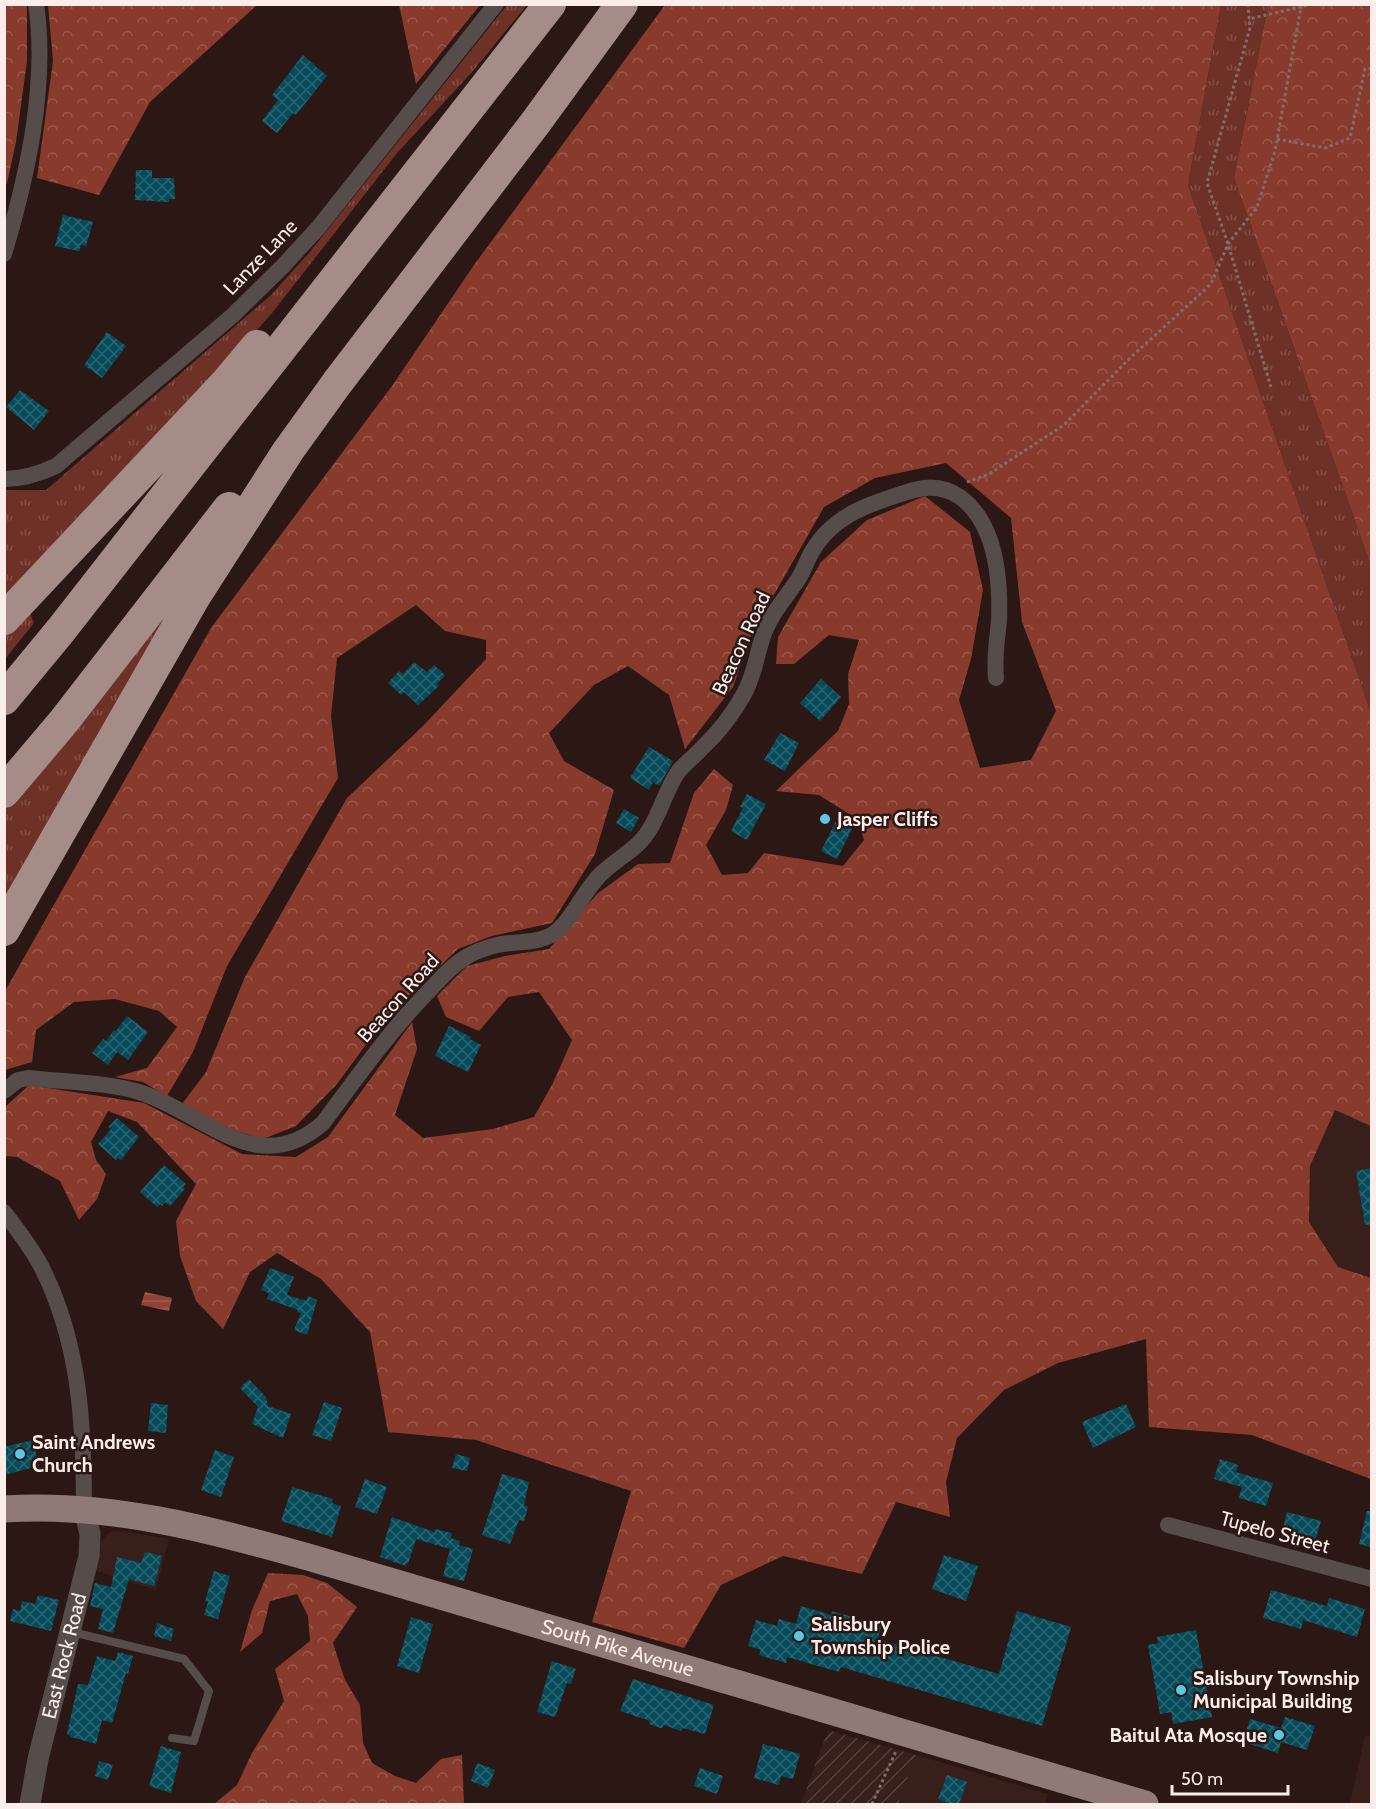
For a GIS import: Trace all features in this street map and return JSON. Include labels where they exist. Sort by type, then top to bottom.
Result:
[{"type":"highway","points":[[4,619],[226,383],[543,4]]},
{"type":"highway","points":[[4,699],[68,621],[550,4]]},
{"type":"highway","points":[[4,792],[71,711],[620,4]]},
{"type":"highway","points":[[4,930],[195,596],[276,469],[337,383],[536,122],[620,4]]},
{"type":"main road","name":"South Pike Avenue","points":[[4,1509],[43,1506],[84,1509],[157,1520],[247,1540],[1144,1804]]},
{"type":"street","points":[[4,254],[25,172],[39,78],[40,50],[36,4]]},
{"type":"street","name":"Lanze Lane","points":[[4,479],[39,474],[56,466],[244,305],[318,228],[496,4]]},
{"type":"street","name":"Beacon Road","points":[[4,1091],[18,1080],[28,1078],[122,1088],[144,1094],[171,1106],[246,1144],[263,1147],[280,1146],[309,1135],[323,1123],[396,1025],[449,970],[480,950],[497,945],[540,939],[553,934],[564,924],[597,878],[613,861],[638,843],[647,832],[677,774],[714,735],[744,695],[753,675],[762,639],[770,620],[780,602],[799,579],[812,550],[837,521],[873,503],[929,486],[949,489]]},
{"type":"street","points":[[949,489],[969,505],[981,521],[989,536],[994,555],[999,601],[994,661],[996,678]]},
{"type":"street","points":[[4,1212],[22,1235],[40,1265],[55,1298],[69,1339],[81,1407],[84,1509]]},
{"type":"street","name":"East Rock Road","points":[[30,1804],[89,1556],[90,1534],[84,1509]]},
{"type":"street","name":"Tupelo Street","points":[[1168,1525],[1371,1579]]},
{"type":"lane","points":[[71,1632],[184,1659],[209,1691],[194,1741],[172,1738]]},
{"type":"path","points":[[1248,4],[1250,28],[1207,183],[1271,387]]},
{"type":"path","points":[[1249,19],[1310,4]]},
{"type":"path","points":[[949,489],[989,474],[1064,425],[1128,360],[1211,284],[1228,244],[1257,207],[1277,139],[1301,6]]},
{"type":"path","points":[[1277,139],[1325,148],[1350,138],[1365,69],[1371,68]]},
{"type":"path","points":[[872,1804],[904,1733]]},
{"type":"shaded area","points":[[1335,1110],[1371,1126],[1371,1278],[1338,1267],[1309,1222],[1310,1166]]},
{"type":"shaded area","points":[[145,1292],[172,1298],[169,1311],[141,1305]]},
{"type":"shaded area","points":[[123,1531],[169,1539],[156,1590],[96,1571],[97,1550],[101,1541],[110,1532]]},
{"type":"shaded area","points":[[828,1730],[916,1755],[898,1804],[801,1804]]},
{"type":"shaded area","points":[[1365,1735],[1371,1737],[1371,1804],[1350,1804]]},
{"type":"shaded area","points":[[916,1755],[1048,1794],[1045,1804],[898,1804]]},
{"type":"green space","points":[[5,4],[27,5],[27,61],[16,142],[5,185]]},
{"type":"green space","points":[[48,4],[257,5],[150,102],[99,195],[37,178],[53,61]]},
{"type":"green space","points":[[399,5],[480,5],[416,84]]},
{"type":"green space","points":[[507,5],[527,5],[473,71],[397,153],[272,313],[186,411],[5,605],[5,490],[46,490],[271,295],[309,253]]},
{"type":"green space","points":[[665,5],[1221,5],[1188,185],[1371,713],[1371,1126],[1335,1110],[1310,1166],[1309,1222],[1338,1267],[1371,1278],[1371,1479],[1252,1435],[1149,1427],[1146,1339],[1058,1363],[1004,1390],[957,1438],[946,1482],[950,1517],[896,1502],[862,1574],[783,1556],[721,1585],[684,1648],[592,1622],[631,1491],[476,1440],[388,1432],[370,1332],[321,1279],[277,1253],[250,1272],[223,1329],[196,1301],[180,1256],[176,1221],[196,1184],[137,1122],[108,1111],[91,1142],[96,1160],[106,1174],[97,1199],[79,1220],[60,1181],[17,1157],[5,1156],[5,1107],[29,1085],[144,1103],[242,1154],[296,1157],[328,1137],[412,1022],[417,1049],[395,1115],[423,1138],[493,1129],[534,1117],[553,1083],[572,1040],[539,992],[508,997],[479,1031],[446,1017],[437,996],[467,966],[505,956],[549,949],[597,894],[638,864],[670,863],[694,793],[714,769],[733,785],[726,810],[706,845],[722,875],[748,873],[764,853],[843,866],[864,840],[857,819],[819,795],[776,791],[838,731],[849,704],[848,674],[859,640],[829,635],[794,664],[776,664],[778,637],[821,562],[867,520],[925,496],[970,532],[983,590],[971,659],[959,700],[980,768],[1031,760],[1056,711],[1022,622],[1011,518],[946,463],[875,478],[824,507],[751,635],[733,687],[685,749],[669,695],[628,666],[594,685],[549,733],[564,761],[614,790],[595,854],[552,923],[492,936],[458,949],[387,1016],[337,1084],[296,1126],[263,1139],[233,1130],[182,1104],[206,1072],[245,977],[347,798],[423,726],[486,659],[486,640],[445,631],[416,605],[337,658],[331,716],[338,778],[227,966],[193,1052],[167,1096],[143,1082],[115,1077],[147,1068],[177,1027],[159,1011],[115,999],[74,1002],[36,1030],[32,1062],[5,1070],[5,991],[211,628],[392,386],[474,265]]},
{"type":"green space","points":[[1221,5],[1268,5],[1234,178],[1371,566],[1371,713],[1188,185]]},
{"type":"green space","points":[[1268,5],[1371,5],[1371,566],[1234,178]]},
{"type":"green space","points":[[201,553],[5,909],[5,805]]},
{"type":"green space","points":[[29,611],[34,623],[5,659],[5,636]]},
{"type":"green space","points":[[268,1573],[303,1575],[327,1583],[357,1607],[333,1643],[345,1680],[360,1705],[363,1743],[372,1763],[395,1776],[416,1783],[441,1759],[462,1755],[464,1804],[214,1804],[237,1785],[252,1753],[284,1701],[275,1669],[310,1641],[308,1616],[297,1594],[270,1601],[262,1633],[240,1652],[252,1610]]},
{"type":"building","points":[[303,55],[327,76],[296,115],[293,113],[277,133],[262,121],[278,100],[272,95]]},
{"type":"building","points":[[136,170],[152,170],[152,178],[174,178],[175,199],[169,199],[169,202],[135,200]]},
{"type":"building","points":[[63,215],[93,222],[86,246],[81,245],[79,251],[55,246]]},
{"type":"building","points":[[107,332],[126,346],[102,378],[84,365]]},
{"type":"building","points":[[20,390],[49,411],[34,430],[6,407]]},
{"type":"building","points":[[414,662],[427,672],[434,665],[445,675],[437,684],[439,686],[418,705],[404,692],[401,695],[388,683],[399,671],[403,674]]},
{"type":"building","points":[[821,679],[841,697],[820,721],[800,703]]},
{"type":"building","points":[[780,733],[799,743],[785,771],[764,760]]},
{"type":"building","points":[[649,747],[673,761],[659,786],[653,782],[649,790],[630,778]]},
{"type":"building","points":[[747,794],[766,804],[747,840],[731,831],[743,808],[740,807]]},
{"type":"building","points":[[624,809],[639,818],[631,832],[616,823]]},
{"type":"building","points":[[836,821],[852,829],[837,859],[821,851]]},
{"type":"building","points":[[127,1016],[148,1032],[128,1060],[117,1052],[108,1065],[92,1053],[103,1039],[106,1041],[114,1030],[116,1031]]},
{"type":"building","points":[[449,1026],[481,1045],[468,1072],[435,1056]]},
{"type":"building","points":[[117,1118],[139,1137],[121,1160],[118,1158],[116,1160],[98,1144],[111,1129],[108,1127]]},
{"type":"building","points":[[164,1165],[186,1184],[183,1187],[185,1189],[170,1206],[165,1202],[162,1206],[160,1204],[157,1207],[140,1192]]},
{"type":"building","points":[[1371,1168],[1371,1224],[1365,1225],[1356,1171]]},
{"type":"building","points":[[270,1268],[294,1277],[287,1295],[306,1301],[308,1296],[317,1300],[307,1335],[294,1330],[301,1313],[297,1312],[298,1310],[267,1299],[269,1293],[261,1290]]},
{"type":"building","points":[[249,1379],[266,1397],[268,1406],[291,1414],[283,1438],[252,1424],[258,1407],[240,1388]]},
{"type":"building","points":[[324,1402],[342,1408],[331,1441],[312,1435]]},
{"type":"building","points":[[151,1403],[168,1405],[166,1433],[148,1431]]},
{"type":"building","points":[[1126,1404],[1136,1427],[1093,1448],[1082,1422]]},
{"type":"building","name":"Saint Andrews Church","points":[[33,1440],[39,1466],[4,1475],[4,1447]]},
{"type":"building","points":[[215,1450],[234,1457],[221,1497],[201,1490]]},
{"type":"building","points":[[456,1454],[470,1458],[467,1471],[452,1468]]},
{"type":"building","points":[[1220,1459],[1238,1465],[1236,1472],[1273,1483],[1266,1506],[1239,1498],[1242,1487],[1214,1479]]},
{"type":"building","points":[[502,1474],[529,1482],[524,1505],[528,1507],[524,1521],[519,1520],[510,1544],[482,1535]]},
{"type":"building","points":[[365,1479],[387,1487],[377,1514],[355,1507]]},
{"type":"building","points":[[292,1487],[333,1499],[332,1503],[341,1506],[332,1537],[281,1521]]},
{"type":"building","points":[[1367,1511],[1371,1511],[1371,1547],[1359,1544]]},
{"type":"building","points":[[1287,1512],[1321,1521],[1315,1542],[1282,1532]]},
{"type":"building","points":[[392,1517],[434,1532],[435,1529],[452,1533],[451,1538],[460,1541],[459,1545],[473,1549],[464,1581],[443,1576],[450,1549],[416,1539],[406,1566],[380,1557]]},
{"type":"building","points":[[145,1552],[162,1556],[154,1586],[129,1579],[113,1633],[98,1629],[103,1609],[90,1606],[95,1583],[111,1587],[117,1557],[141,1563]]},
{"type":"building","points":[[944,1555],[978,1566],[966,1601],[932,1589]]},
{"type":"building","points":[[214,1571],[230,1576],[218,1619],[204,1615],[208,1602],[205,1601]]},
{"type":"building","points":[[1271,1590],[1327,1606],[1329,1598],[1365,1609],[1357,1637],[1303,1620],[1301,1629],[1263,1618]]},
{"type":"building","points":[[38,1595],[59,1600],[51,1631],[10,1621],[13,1609],[20,1611],[22,1601],[35,1604]]},
{"type":"building","points":[[801,1606],[831,1615],[832,1611],[882,1623],[878,1639],[999,1674],[1017,1611],[1071,1627],[1042,1726],[841,1667],[839,1672],[787,1657],[786,1663],[759,1655],[761,1650],[748,1646],[756,1620],[777,1626],[779,1619],[796,1624]]},
{"type":"building","points":[[411,1617],[433,1624],[419,1673],[397,1666]]},
{"type":"building","points":[[157,1623],[174,1629],[171,1641],[154,1636]]},
{"type":"building","name":"Salisbury Township Municipal Building","points":[[1196,1630],[1212,1717],[1173,1724],[1171,1712],[1160,1714],[1148,1645],[1158,1643],[1157,1637]]},
{"type":"building","points":[[118,1652],[133,1656],[112,1723],[102,1720],[96,1744],[71,1737],[67,1734],[78,1684],[88,1685],[97,1656],[115,1661]]},
{"type":"building","points":[[552,1661],[576,1669],[571,1684],[567,1683],[555,1717],[537,1712]]},
{"type":"building","points":[[633,1679],[714,1705],[705,1734],[683,1728],[681,1731],[664,1725],[660,1728],[649,1724],[650,1721],[620,1711]]},
{"type":"building","name":"Baitul Ata Mosque","points":[[1285,1717],[1315,1726],[1307,1750],[1281,1742],[1278,1753],[1243,1742],[1250,1719],[1281,1728]]},
{"type":"building","points":[[763,1744],[800,1754],[793,1779],[781,1776],[779,1785],[754,1778]]},
{"type":"building","points":[[161,1746],[181,1752],[171,1793],[149,1786]]},
{"type":"building","points":[[99,1761],[113,1765],[108,1780],[95,1776]]},
{"type":"building","points":[[477,1763],[495,1770],[488,1788],[471,1781]]},
{"type":"building","points":[[700,1768],[723,1776],[717,1794],[694,1786]]},
{"type":"building","points":[[947,1775],[967,1782],[959,1804],[938,1799]]},
{"type":"place","name":"Jasper Cliffs","points":[[825,819]]},
{"type":"place","name":"Saint Andrews Church","points":[[20,1454]]},
{"type":"place","name":"Salisbury Township Police","points":[[799,1636]]},
{"type":"place","name":"Salisbury Township Municipal Building","points":[[1181,1690]]},
{"type":"place","name":"Baitul Ata Mosque","points":[[1279,1735]]}]
